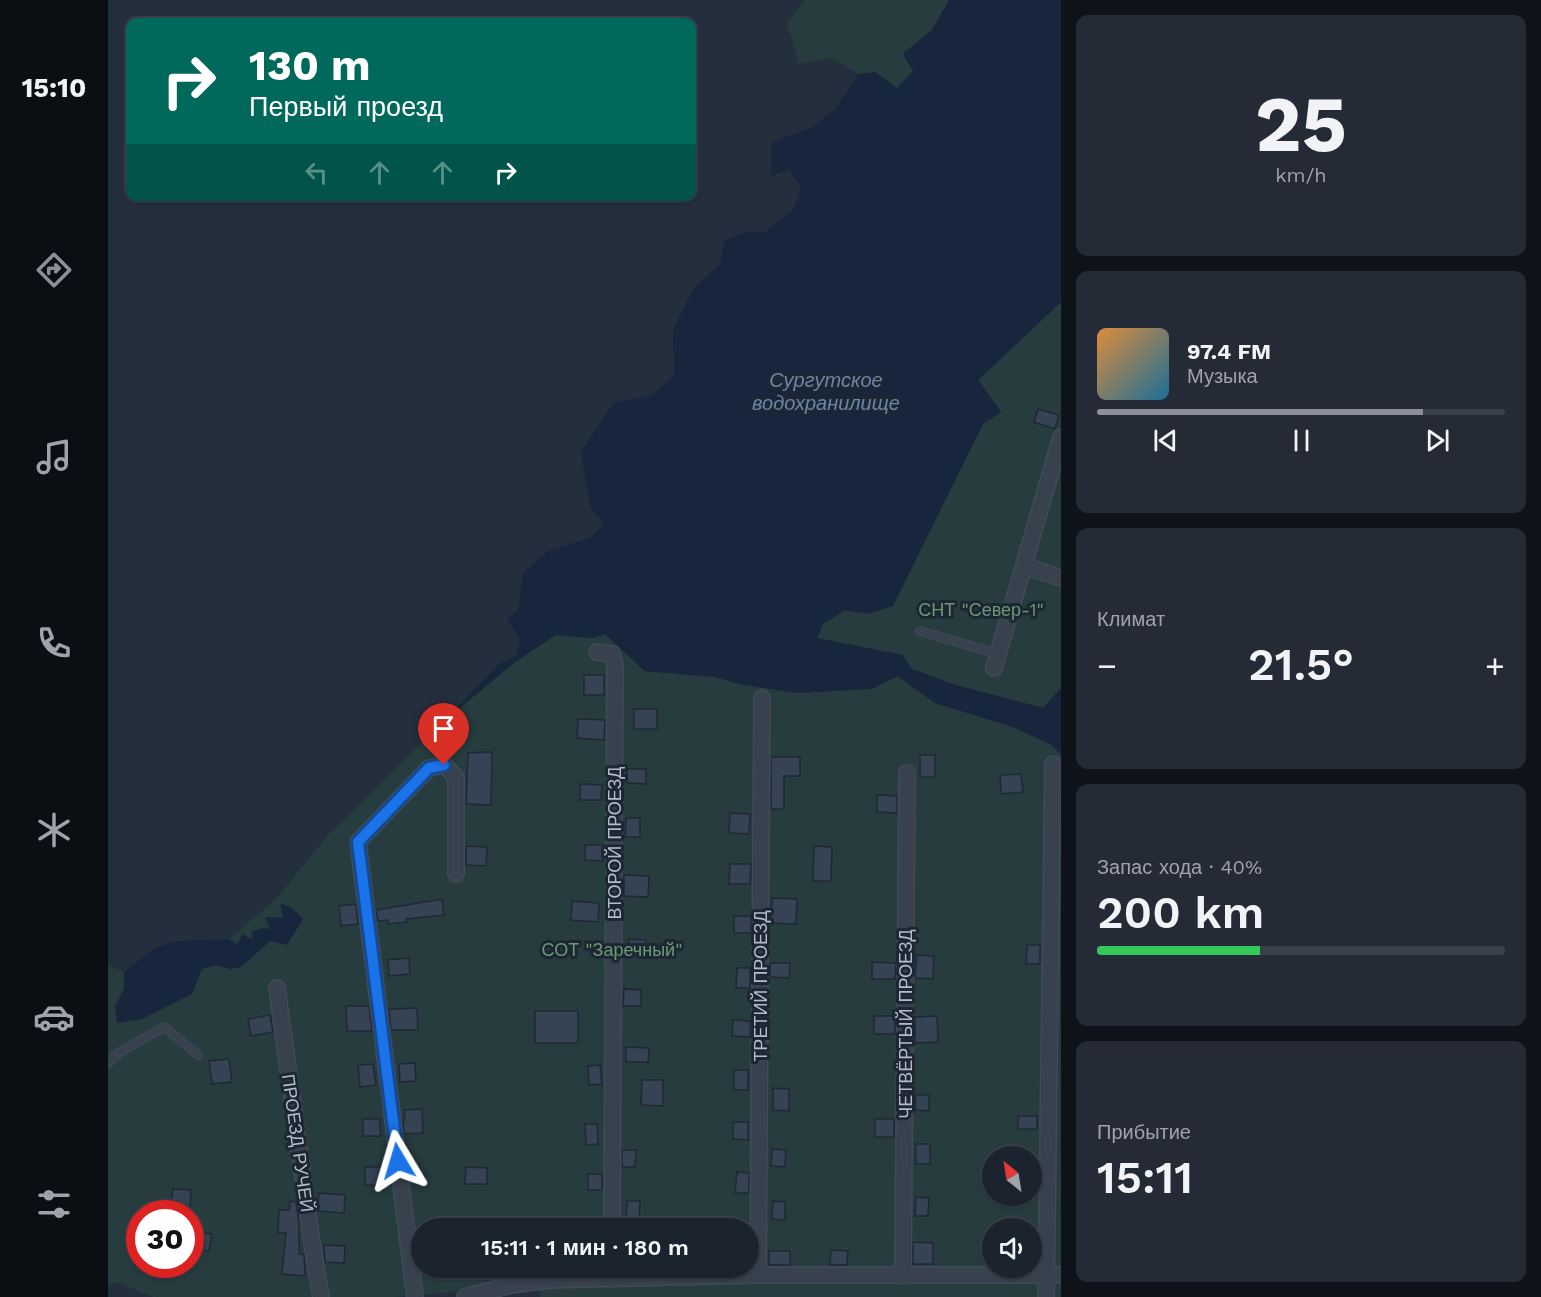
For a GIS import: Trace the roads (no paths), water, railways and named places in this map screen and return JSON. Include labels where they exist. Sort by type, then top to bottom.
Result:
[{"type":"street","points":[[996,661],[1061,437]]},
{"type":"street","points":[[1024,566],[1061,578]]},
{"type":"street","name":"ВТОРОЙ ПРОЕЗД","points":[[597,652],[612,654],[615,665],[612,1218]]},
{"type":"street","name":"ТРЕТИЙ ПРОЕЗД","points":[[758,1218],[762,698]]},
{"type":"street","points":[[1046,1297],[1054,1275],[1053,764]]},
{"type":"street","points":[[415,1297],[358,842],[429,768],[444,765],[456,777],[456,874]]},
{"type":"street","name":"ЧЕТВЁРТЫЙ ПРОЕЗД","points":[[903,1276],[907,773]]},
{"type":"street","name":"ПРОЕЗД РУЧЕЙ","points":[[277,988],[321,1297]]},
{"type":"street","points":[[759,1275],[1054,1275]]},
{"type":"street","points":[[465,1297],[511,1285],[569,1278]]},
{"type":"lane","points":[[920,631],[996,661]]},
{"type":"lane","points":[[108,1063],[120,1052],[164,1027],[198,1055]]},
{"type":"water","name":"Сургутское водохранилище","points":[[949,0],[1061,0],[1061,302],[978,380],[1001,412],[983,424],[893,606],[867,614],[845,610],[823,624],[817,638],[903,655],[912,669],[952,684],[1043,708],[1061,688],[1061,754],[1050,744],[1013,727],[935,703],[898,676],[871,689],[797,693],[739,684],[715,677],[645,671],[605,634],[593,638],[555,635],[514,663],[444,721],[500,663],[516,656],[520,639],[507,619],[518,610],[523,573],[548,551],[590,538],[605,523],[591,509],[581,452],[614,402],[653,395],[674,375],[673,329],[693,289],[720,264],[724,241],[747,232],[765,232],[793,210],[801,188],[789,170],[771,176],[771,143],[813,127],[834,110],[859,74],[875,72],[897,88],[913,71],[903,54],[932,30]]},
{"type":"water","points":[[280,903],[292,908],[303,919],[287,945],[270,941],[241,967],[231,969],[216,965],[202,969],[192,994],[142,1019],[117,1023],[115,1007],[124,989],[124,972],[155,948],[176,941],[229,939],[237,944],[243,934],[253,940],[251,932],[262,928],[270,929],[265,917],[283,918]]},
{"type":"park label","name":"СНТ \"Север-1\"","points":[[981,609]]},
{"type":"park label","name":"СОТ \"Заречный\"","points":[[612,949]]}]
